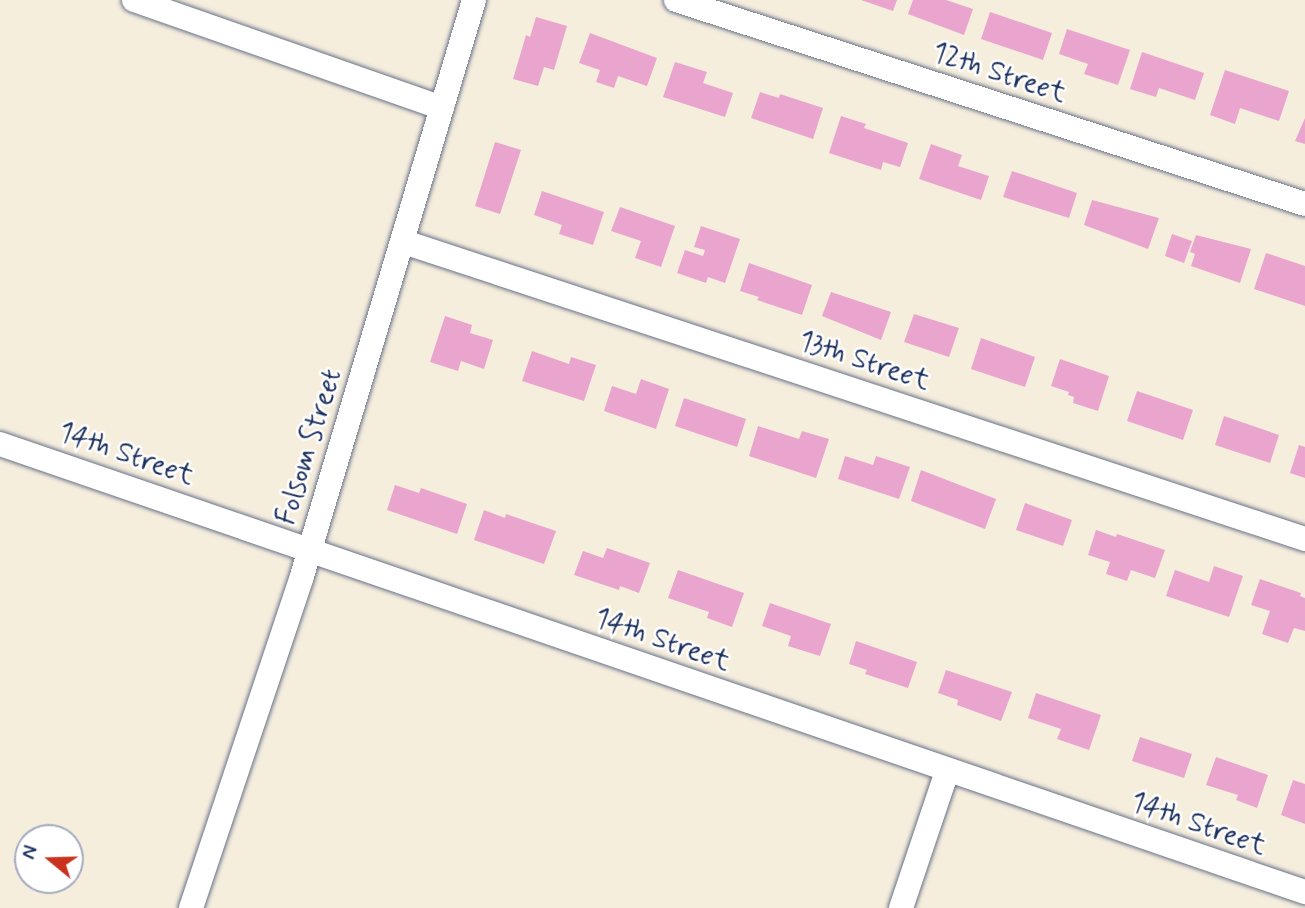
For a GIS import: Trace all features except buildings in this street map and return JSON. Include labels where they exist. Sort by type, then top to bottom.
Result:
[{"type":"street","points":[[134,0],[442,108]]},
{"type":"street","name":"Folsom Street","points":[[191,908],[310,550],[474,0]]},
{"type":"street","name":"12th Street","points":[[676,0],[1305,204]]},
{"type":"street","name":"13th Street","points":[[404,242],[1305,539]]},
{"type":"street","name":"14th Street","points":[[0,444],[1305,892]]},
{"type":"street","points":[[901,908],[947,771]]}]
